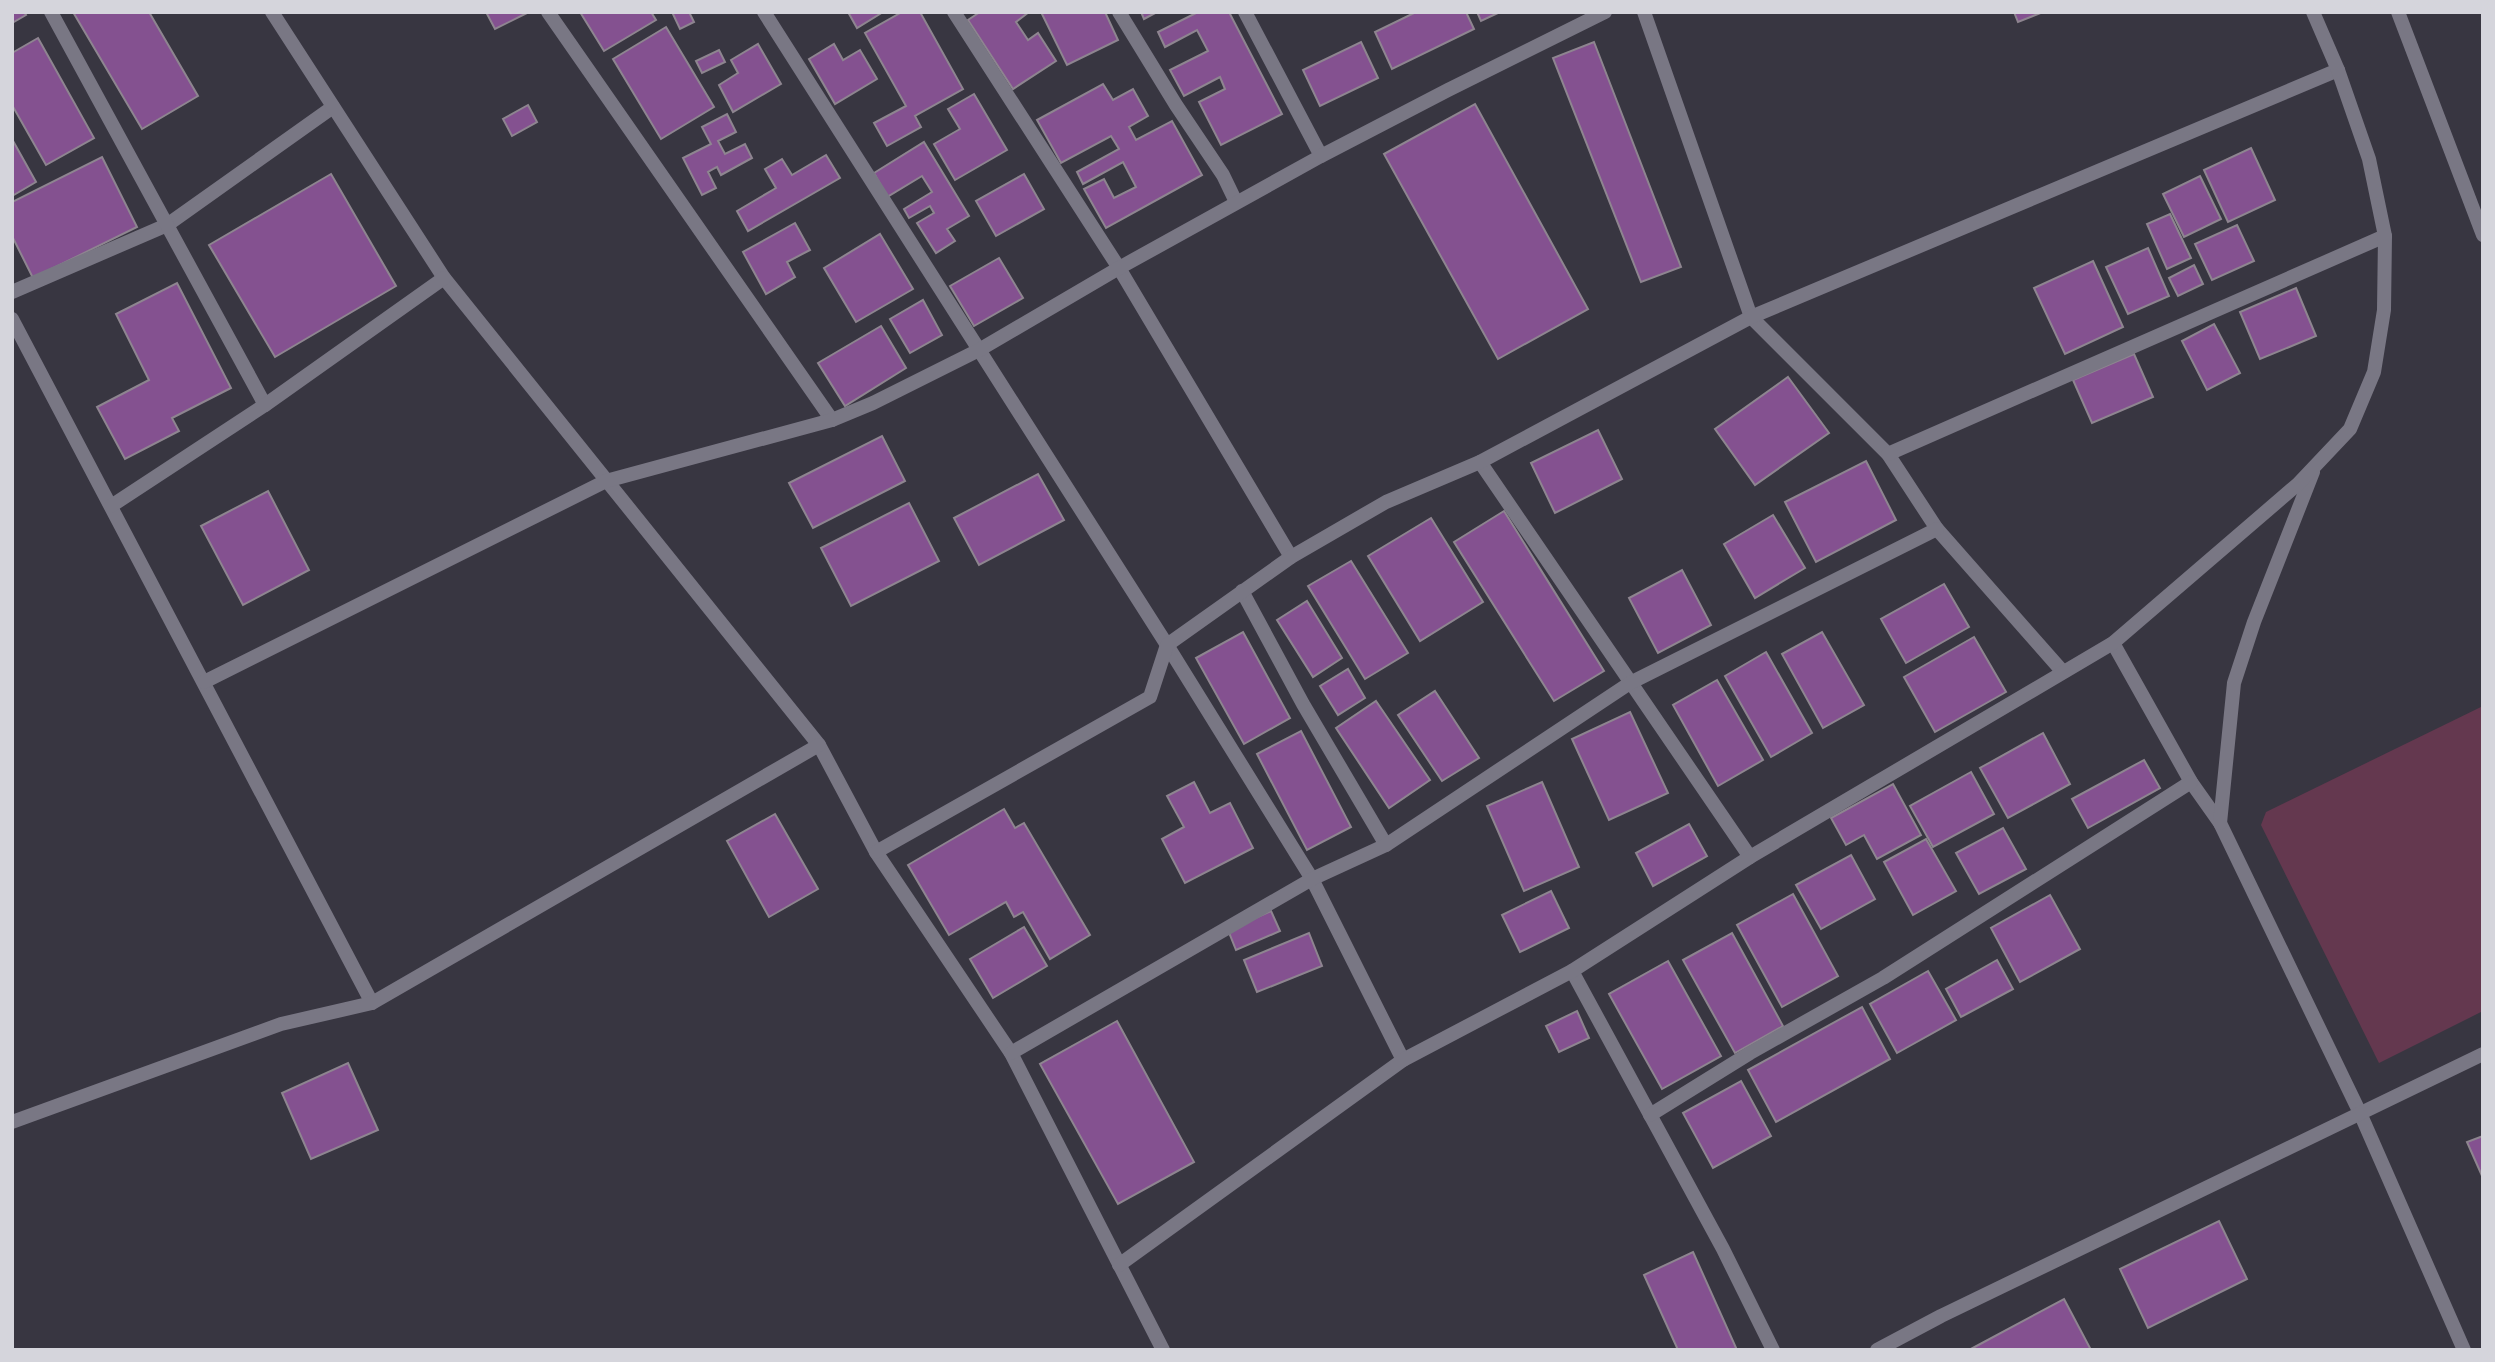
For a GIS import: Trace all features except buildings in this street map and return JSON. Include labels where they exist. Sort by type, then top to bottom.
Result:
[{"type":"street","points":[[51,12],[265,405]]},
{"type":"street","points":[[272,12],[444,278],[819,745],[876,852],[1011,1053],[1163,1350]]},
{"type":"street","points":[[548,12],[832,420]]},
{"type":"street","points":[[764,12],[1167,645],[1312,879],[1403,1059]]},
{"type":"street","points":[[954,12],[1119,268],[1291,557]]},
{"type":"street","points":[[1119,12],[1223,175],[1236,202]]},
{"type":"street","points":[[1245,12],[1321,156]]},
{"type":"street","points":[[204,682],[606,481],[832,420],[873,403],[979,349],[1321,156],[1605,12]]},
{"type":"street","points":[[1644,12],[1751,317],[1888,454],[1937,528],[2063,672]]},
{"type":"street","points":[[1119,1265],[1403,1059],[1572,971],[1750,857],[2113,643],[2298,484],[2350,429],[2374,372],[2384,310],[2385,236],[2369,159],[2338,70],[2313,12]]},
{"type":"street","points":[[2398,12],[2483,235]]},
{"type":"street","points":[[876,852],[1150,697],[1167,645],[1291,557],[1386,502],[1480,462],[1751,317],[2338,70]]},
{"type":"street","points":[[12,292],[167,225],[333,107]]},
{"type":"street","points":[[1888,454],[2385,236]]},
{"type":"street","points":[[111,506],[265,405],[444,278]]},
{"type":"street","points":[[12,319],[372,1003]]},
{"type":"street","points":[[1480,462],[1750,857]]},
{"type":"street","points":[[2220,823],[2234,683],[2254,621],[2315,466]]},
{"type":"street","points":[[1011,1053],[1312,879],[1386,845],[1630,683],[1937,528]]},
{"type":"street","points":[[1242,591],[1303,704],[1386,845]]},
{"type":"street","points":[[2113,643],[2190,782],[2220,823],[2360,1113],[2464,1350]]},
{"type":"street","points":[[12,1122],[281,1024],[372,1003],[819,745]]},
{"type":"street","points":[[1650,1115],[1894,971],[2190,782]]},
{"type":"street","points":[[1572,971],[1723,1248],[1773,1350]]},
{"type":"street","points":[[1877,1350],[1941,1316],[2483,1054]]},
{"type":"shaded area","points":[[2483,706],[2483,1011],[2379,1063],[2261,825],[2266,812]]}]
